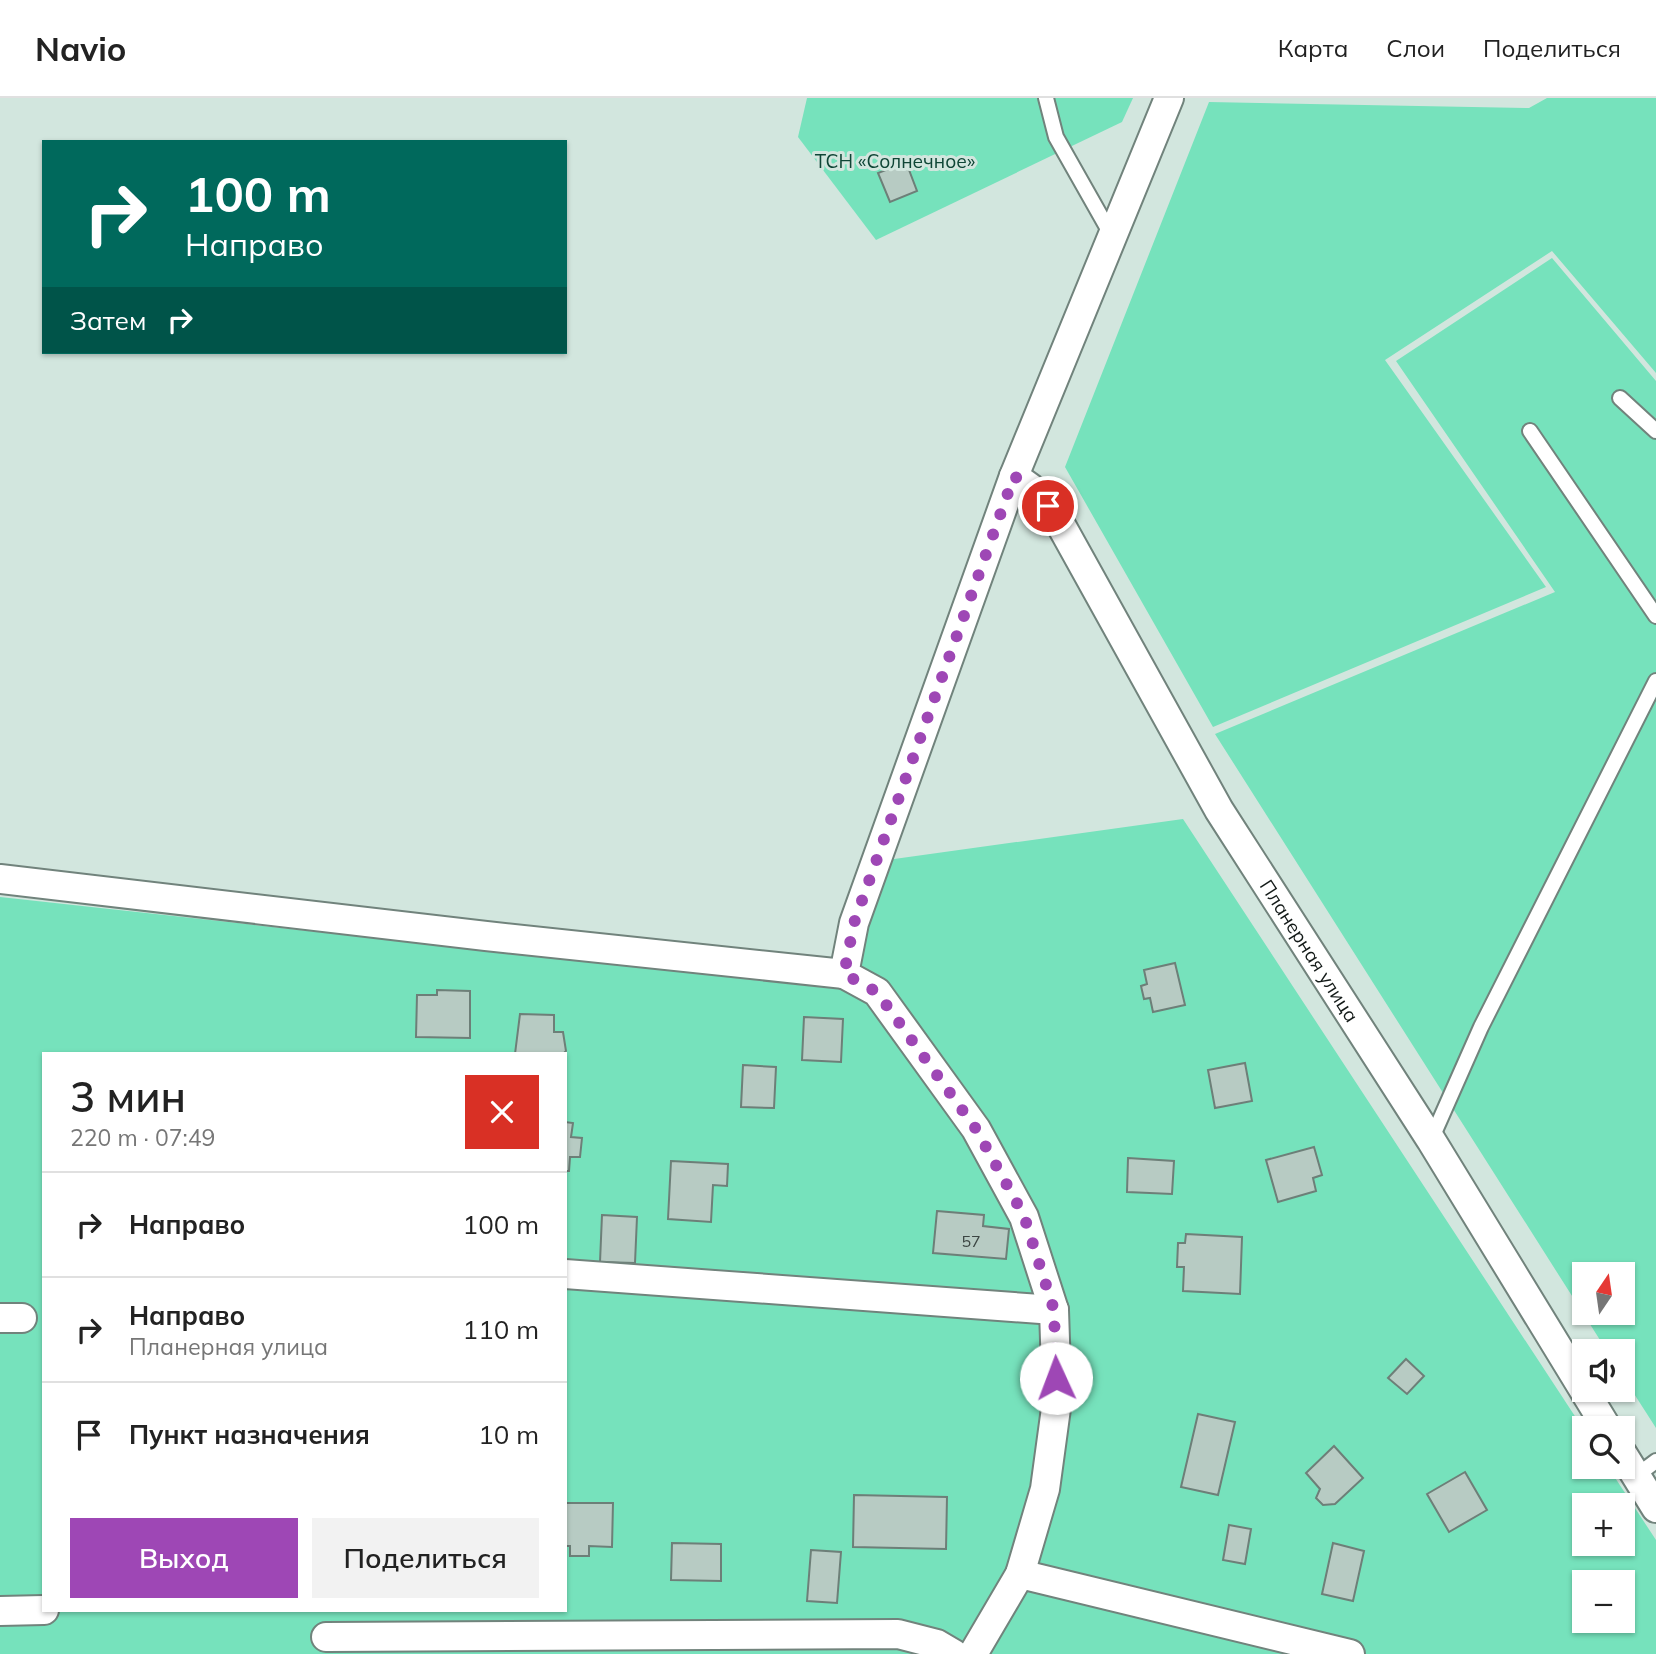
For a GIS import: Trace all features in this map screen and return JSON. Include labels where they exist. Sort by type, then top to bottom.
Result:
[{"type":"street","points":[[844,974],[854,923],[1014,476],[1169,98]]},
{"type":"street","name":"Планерная улица","points":[[1014,476],[1039,494],[1057,519],[1219,810],[1431,1140],[1600,1416]]},
{"type":"street","points":[[0,879],[486,936],[844,974],[877,992],[976,1129],[1024,1216],[1054,1310],[1057,1401],[1045,1489],[1020,1574],[973,1654]]},
{"type":"street","points":[[567,1274],[1054,1310]]},
{"type":"street","points":[[1638,1463],[1656,1508]]},
{"type":"street","points":[[1020,1574],[1350,1654]]},
{"type":"street","points":[[0,1611],[42,1610]]},
{"type":"street","points":[[326,1637],[898,1633],[937,1644],[954,1654]]},
{"type":"lane","points":[[1046,98],[1056,136],[1112,236]]},
{"type":"lane","points":[[1620,398],[1656,431]]},
{"type":"lane","points":[[1530,430],[1656,616]]},
{"type":"lane","points":[[1431,1140],[1480,1027],[1656,681]]},
{"type":"green space","name":"ТСН «Солнечное»","points":[[807,98],[1133,98],[1122,122],[876,240],[798,137]]},
{"type":"green space","points":[[1547,98],[1656,98],[1656,373],[1552,251],[1385,360],[1546,587],[1213,727],[1065,467],[1209,102],[1529,108]]},
{"type":"green space","points":[[1552,258],[1656,381],[1656,1428],[1635,1395],[1635,1339],[1599,1339],[1590,1325],[1635,1325],[1635,1262],[1572,1262],[1572,1296],[1215,734],[1555,592],[1396,361]]},
{"type":"green space","points":[[1183,819],[1575,1416],[1572,1416],[1572,1479],[1616,1479],[1625,1493],[1572,1493],[1572,1556],[1635,1556],[1635,1508],[1656,1540],[1656,1654],[0,1654],[0,897],[856,991],[869,921],[887,860]]},
{"type":"building","points":[[906,162],[917,191],[890,202],[878,173]]},
{"type":"building","points":[[1175,963],[1185,1005],[1153,1012],[1150,998],[1144,999],[1141,986],[1147,984],[1144,970]]},
{"type":"building","points":[[437,990],[470,991],[470,1038],[416,1037],[417,995],[437,995]]},
{"type":"building","points":[[520,1014],[554,1015],[554,1032],[563,1032],[565,1052],[515,1052]]},
{"type":"building","points":[[804,1017],[843,1019],[841,1062],[802,1060]]},
{"type":"building","points":[[1245,1063],[1252,1101],[1215,1108],[1208,1070]]},
{"type":"building","points":[[743,1065],[776,1067],[774,1108],[741,1107]]},
{"type":"building","points":[[567,1122],[573,1123],[571,1137],[582,1138],[580,1157],[570,1157],[569,1171]]},
{"type":"building","points":[[1314,1147],[1322,1175],[1313,1178],[1316,1191],[1278,1202],[1266,1160]]},
{"type":"building","points":[[1128,1158],[1174,1161],[1172,1194],[1127,1192]]},
{"type":"building","points":[[671,1161],[728,1164],[727,1186],[713,1185],[711,1222],[668,1219]]},
{"type":"building","points":[[937,1211],[984,1215],[983,1226],[1009,1229],[1006,1259],[933,1253]]},
{"type":"building","points":[[602,1215],[637,1217],[635,1263],[600,1262]]},
{"type":"building","points":[[1186,1234],[1242,1237],[1240,1294],[1183,1291],[1184,1267],[1177,1267],[1178,1243],[1185,1243]]},
{"type":"building","points":[[1406,1359],[1424,1376],[1407,1394],[1388,1378]]},
{"type":"building","points":[[1198,1414],[1235,1422],[1218,1495],[1181,1487]]},
{"type":"building","points":[[1334,1446],[1363,1478],[1335,1504],[1323,1505],[1316,1498],[1320,1489],[1306,1473]]},
{"type":"building","points":[[1465,1472],[1487,1510],[1449,1532],[1427,1494]]},
{"type":"building","points":[[854,1495],[947,1497],[946,1549],[853,1547]]},
{"type":"building","points":[[567,1503],[613,1503],[612,1547],[589,1546],[589,1556],[570,1556],[570,1546],[567,1546]]},
{"type":"building","points":[[1229,1525],[1251,1529],[1245,1564],[1223,1560]]},
{"type":"building","points":[[672,1543],[721,1544],[721,1581],[671,1580]]},
{"type":"building","points":[[1333,1543],[1364,1551],[1353,1601],[1322,1594]]},
{"type":"building","points":[[811,1550],[841,1552],[837,1603],[807,1601]]},
{"type":"route","points":[[1048,506],[1039,494],[1014,476],[854,923],[844,974],[877,992],[976,1129],[1024,1216],[1054,1310],[1056,1378]]}]
